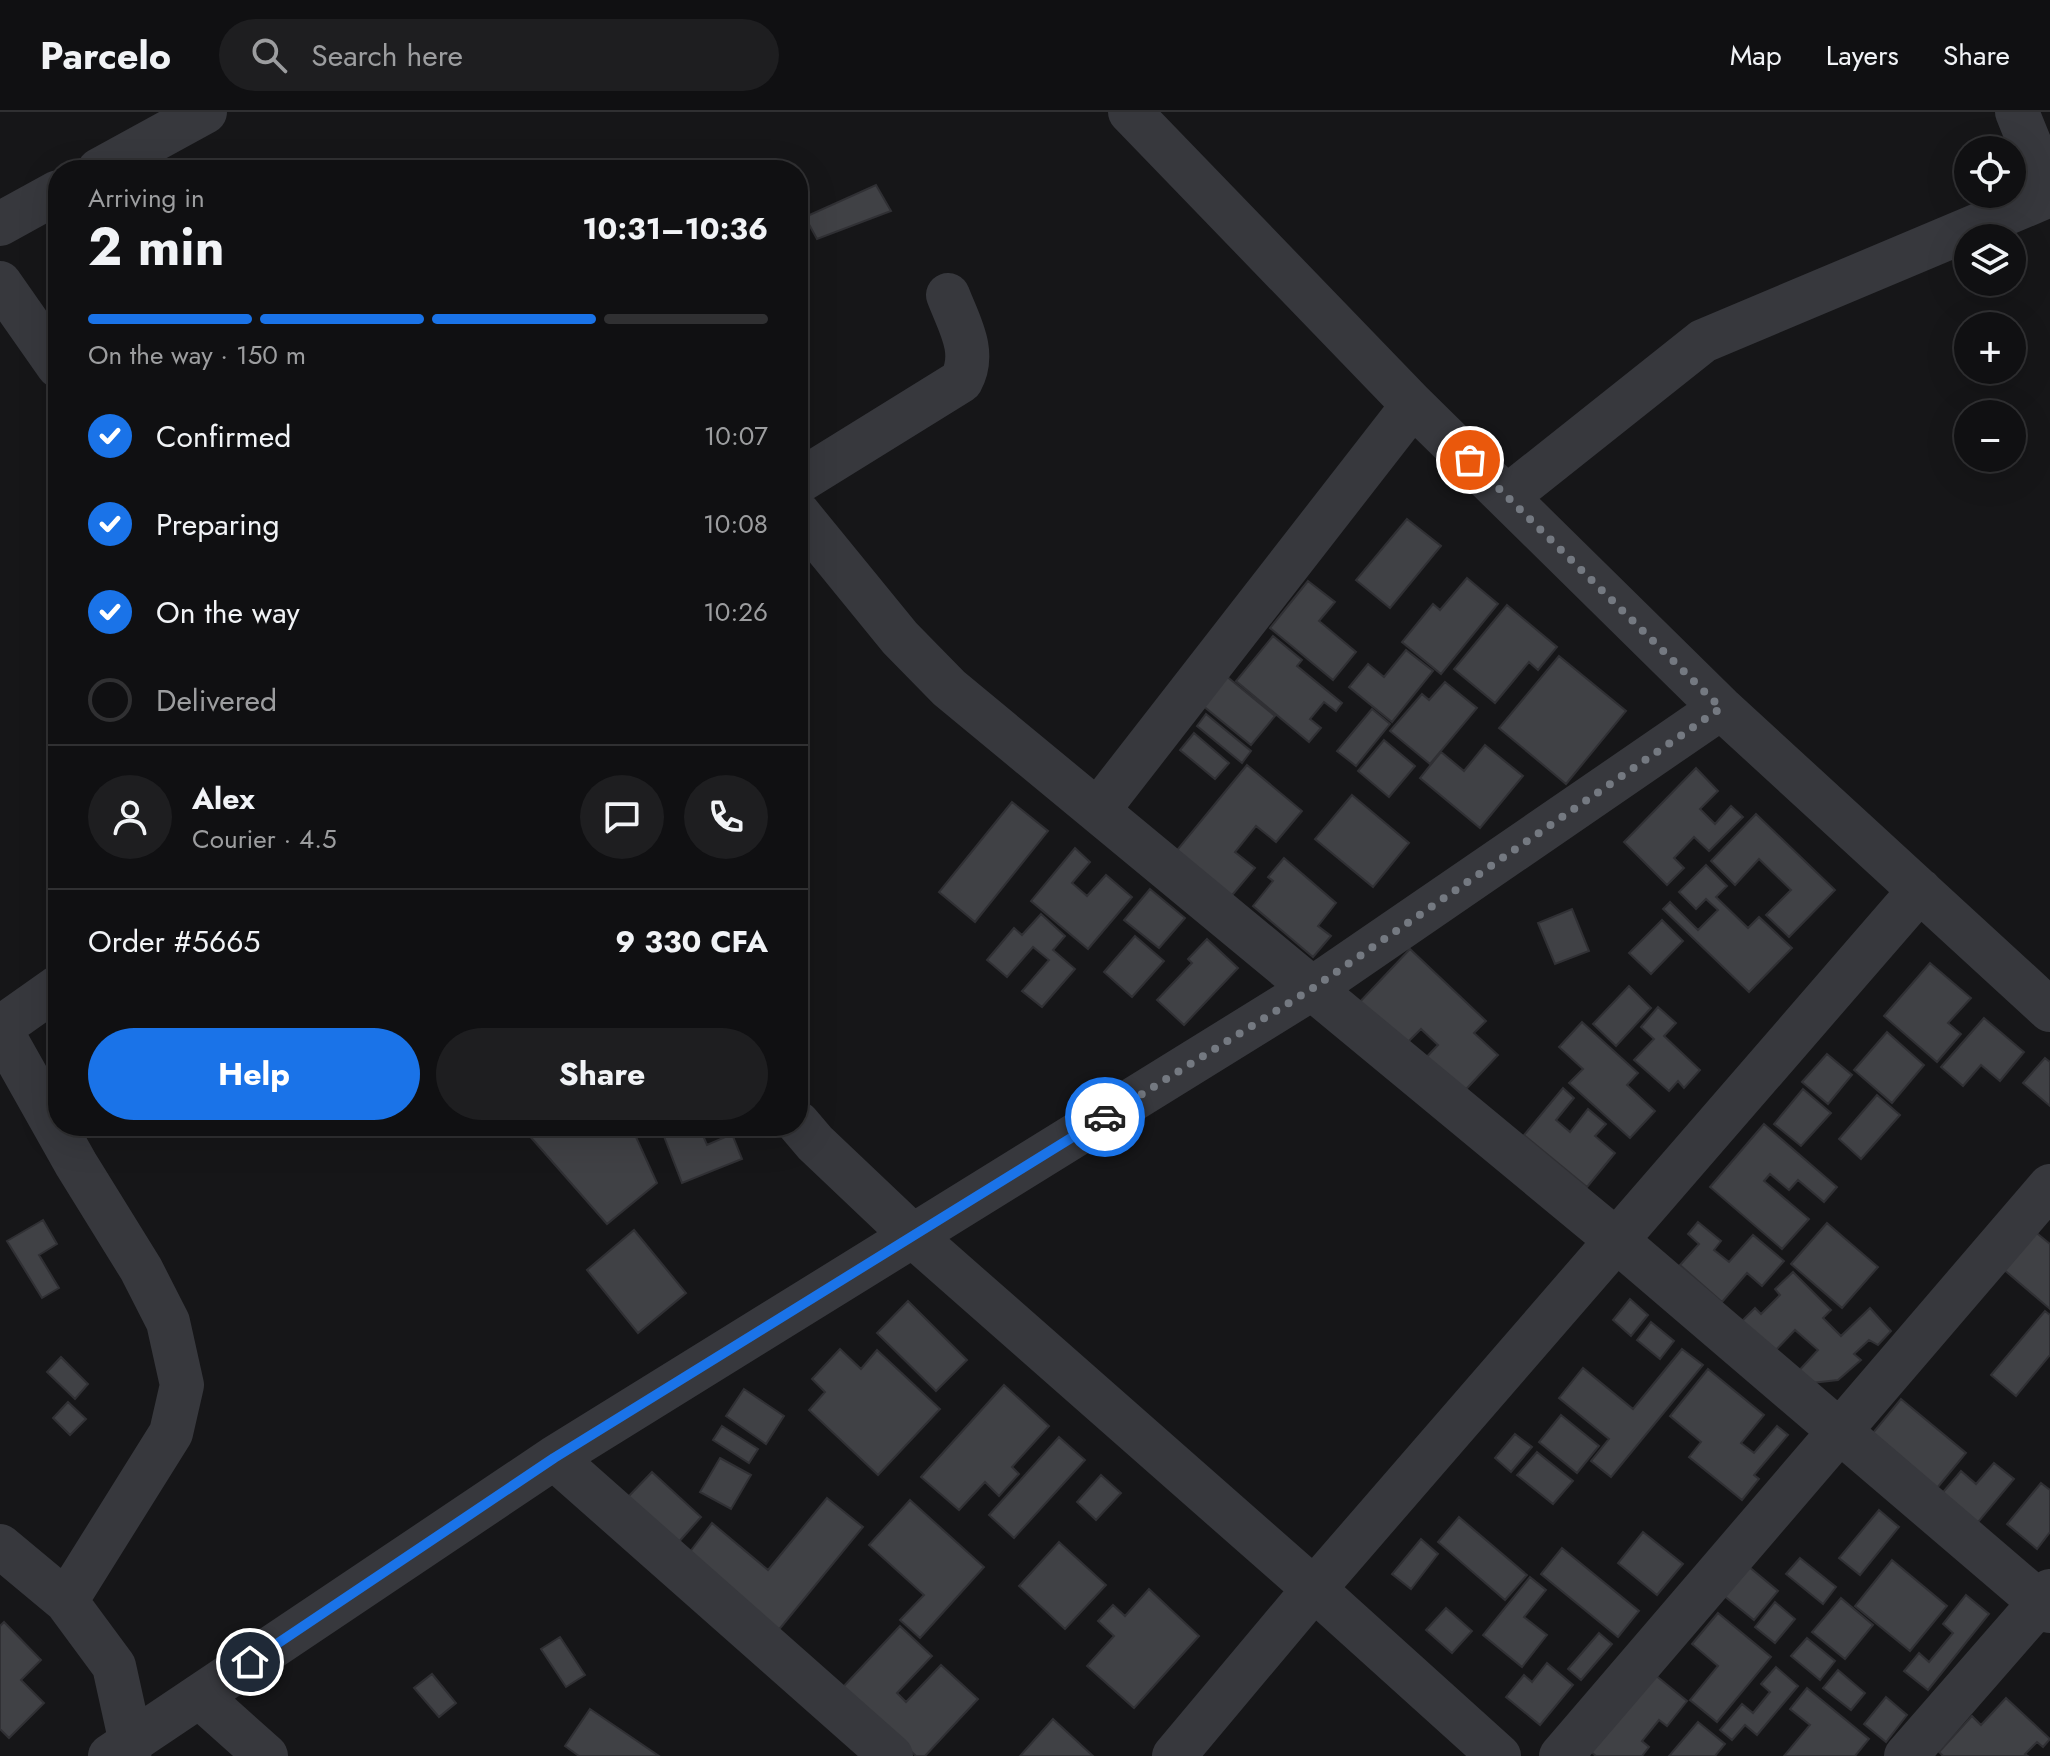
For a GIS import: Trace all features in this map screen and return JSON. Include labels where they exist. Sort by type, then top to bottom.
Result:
[{"type":"street","points":[[117,160],[205,112]]},
{"type":"street","points":[[1130,112],[1413,405],[1721,708],[2050,1010]]},
{"type":"street","points":[[1508,496],[1703,341],[2050,194],[2017,112]]},
{"type":"street","points":[[0,224],[48,198]]},
{"type":"street","points":[[0,283],[48,352]]},
{"type":"street","points":[[808,476],[961,381],[969,368],[969,351],[948,295]]},
{"type":"street","points":[[1098,810],[1413,405]]},
{"type":"street","points":[[808,525],[900,638],[949,688],[2047,1601],[1906,1756]]},
{"type":"street","points":[[124,1752],[199,1696],[554,1458],[1313,988],[1721,708]]},
{"type":"street","points":[[1174,1756],[1314,1589],[1920,890]]},
{"type":"street","points":[[48,994],[0,1028],[48,1115]]},
{"type":"street","points":[[808,1135],[913,1236],[1499,1756]]},
{"type":"street","points":[[60,1136],[141,1269],[168,1322],[182,1385],[171,1433],[66,1601]]},
{"type":"street","points":[[1561,1756],[2050,1186]]},
{"type":"street","points":[[554,1458],[891,1756]]},
{"type":"street","points":[[0,1546],[66,1601],[114,1666],[124,1752]]},
{"type":"street","points":[[199,1696],[266,1756]]},
{"type":"building","points":[[876,185],[891,211],[817,239],[808,222],[808,216]]},
{"type":"building","points":[[1407,519],[1441,546],[1390,608],[1356,580]]},
{"type":"building","points":[[1467,578],[1498,604],[1441,674],[1402,642],[1433,604],[1440,610]]},
{"type":"building","points":[[1308,581],[1335,602],[1319,621],[1356,652],[1333,680],[1270,628]]},
{"type":"building","points":[[1507,605],[1557,647],[1538,670],[1529,662],[1495,703],[1454,669]]},
{"type":"building","points":[[1273,636],[1302,660],[1297,666],[1342,703],[1336,711],[1324,702],[1310,719],[1321,728],[1309,742],[1236,681]]},
{"type":"building","points":[[1406,650],[1433,671],[1392,722],[1349,687],[1368,664],[1384,677]]},
{"type":"building","points":[[1559,656],[1626,711],[1566,784],[1499,728]]},
{"type":"building","points":[[1220,671],[1275,716],[1251,745],[1196,700]]},
{"type":"building","points":[[1445,682],[1477,708],[1430,764],[1390,731],[1422,694],[1429,700]]},
{"type":"building","points":[[1372,709],[1390,724],[1356,766],[1337,751]]},
{"type":"building","points":[[1206,714],[1251,751],[1242,763],[1197,726]]},
{"type":"building","points":[[1194,733],[1229,763],[1215,779],[1180,750]]},
{"type":"building","points":[[1384,740],[1415,766],[1389,797],[1358,771]]},
{"type":"building","points":[[1485,745],[1523,776],[1480,828],[1420,778],[1441,752],[1464,771]]},
{"type":"building","points":[[1247,765],[1302,811],[1276,842],[1256,826],[1235,852],[1255,868],[1228,900],[1173,855]]},
{"type":"building","points":[[1696,768],[1718,791],[1700,809],[1715,824],[1731,806],[1743,817],[1709,851],[1694,837],[1674,858],[1684,868],[1667,885],[1624,842]]},
{"type":"building","points":[[1352,795],[1409,843],[1373,887],[1315,839]]},
{"type":"building","points":[[1012,802],[1048,831],[975,922],[939,892]]},
{"type":"building","points":[[1756,814],[1835,890],[1789,937],[1766,915],[1791,890],[1759,859],[1735,885],[1711,861]]},
{"type":"building","points":[[1075,848],[1090,862],[1072,883],[1087,896],[1106,875],[1132,897],[1088,949],[1031,901]]},
{"type":"building","points":[[1284,858],[1336,903],[1318,926],[1331,936],[1313,957],[1253,906],[1273,881],[1268,877]]},
{"type":"building","points":[[1706,865],[1727,886],[1716,897],[1748,928],[1759,917],[1792,948],[1749,992],[1663,909],[1670,902],[1698,930],[1718,910],[1706,899],[1696,909],[1679,892]]},
{"type":"building","points":[[1150,889],[1185,918],[1159,948],[1124,920]]},
{"type":"building","points":[[1572,909],[1589,951],[1555,964],[1538,923]]},
{"type":"building","points":[[1041,914],[1065,936],[1053,950],[1075,969],[1042,1007],[1022,991],[1049,960],[1033,947],[1007,977],[987,960],[1014,928],[1022,935]]},
{"type":"building","points":[[1662,920],[1683,941],[1651,974],[1629,953]]},
{"type":"building","points":[[1135,936],[1164,961],[1132,997],[1104,972]]},
{"type":"building","points":[[1207,939],[1238,968],[1184,1025],[1157,1000],[1192,963],[1188,959]]},
{"type":"building","points":[[1410,949],[1486,1021],[1474,1033],[1498,1055],[1455,1101],[1418,1066],[1438,1045],[1421,1029],[1401,1049],[1356,1006]]},
{"type":"building","points":[[1930,963],[1971,998],[1948,1023],[1961,1034],[1937,1062],[1884,1016]]},
{"type":"building","points":[[1629,986],[1651,1008],[1616,1046],[1593,1024]]},
{"type":"building","points":[[1658,1007],[1676,1023],[1664,1036],[1700,1070],[1684,1088],[1678,1081],[1669,1091],[1634,1060],[1654,1039],[1641,1027]]},
{"type":"building","points":[[1984,1018],[2024,1052],[2000,1081],[1981,1065],[1963,1086],[1941,1067]]},
{"type":"building","points":[[1582,1022],[1638,1073],[1627,1085],[1655,1111],[1630,1138],[1569,1083],[1583,1069],[1559,1047]]},
{"type":"building","points":[[1887,1032],[1924,1065],[1892,1103],[1854,1070]]},
{"type":"building","points":[[1827,1054],[1852,1075],[1828,1104],[1802,1082]]},
{"type":"building","points":[[2045,1058],[2050,1062],[2050,1106],[2023,1083]]},
{"type":"building","points":[[1563,1088],[1574,1098],[1556,1120],[1570,1132],[1588,1109],[1606,1124],[1595,1136],[1615,1153],[1587,1187],[1524,1135]]},
{"type":"building","points":[[1803,1089],[1831,1113],[1801,1146],[1774,1124]]},
{"type":"building","points":[[1877,1095],[1900,1115],[1861,1159],[1839,1139]]},
{"type":"building","points":[[1764,1124],[1837,1187],[1824,1202],[1798,1180],[1789,1190],[1770,1174],[1764,1181],[1809,1219],[1782,1249],[1710,1187]]},
{"type":"building","points":[[530,1136],[636,1136],[657,1183],[607,1224]]},
{"type":"building","points":[[664,1136],[703,1136],[707,1145],[733,1136],[742,1159],[682,1183]]},
{"type":"building","points":[[43,1220],[57,1244],[39,1255],[59,1288],[42,1298],[7,1241]]},
{"type":"building","points":[[1698,1222],[1721,1241],[1714,1250],[1729,1262],[1753,1235],[1784,1261],[1762,1286],[1747,1273],[1722,1302],[1680,1265],[1699,1244],[1688,1234]]},
{"type":"building","points":[[1827,1223],[1878,1267],[1842,1308],[1791,1264]]},
{"type":"building","points":[[634,1230],[686,1293],[638,1333],[587,1270]]},
{"type":"building","points":[[2033,1230],[2050,1244],[2050,1309],[2002,1268]]},
{"type":"building","points":[[1793,1272],[1831,1310],[1823,1318],[1841,1336],[1870,1308],[1891,1331],[1878,1345],[1869,1340],[1854,1354],[1861,1360],[1838,1380],[1803,1384],[1795,1375],[1818,1350],[1795,1330],[1773,1353],[1740,1323],[1755,1308],[1761,1314],[1780,1295],[1775,1289]]},
{"type":"building","points":[[1630,1299],[1648,1315],[1631,1336],[1613,1320]]},
{"type":"building","points":[[908,1301],[967,1360],[936,1391],[877,1333]]},
{"type":"building","points":[[2045,1311],[2050,1315],[2050,1355],[2016,1396],[1991,1375]]},
{"type":"building","points":[[1651,1322],[1674,1341],[1660,1359],[1637,1340]]},
{"type":"building","points":[[840,1349],[861,1369],[877,1350],[940,1409],[878,1475],[809,1410],[825,1392],[812,1379]]},
{"type":"building","points":[[1682,1349],[1703,1365],[1611,1477],[1591,1461],[1609,1439],[1559,1398],[1583,1368],[1633,1409]]},
{"type":"building","points":[[61,1357],[88,1384],[75,1399],[47,1372]]},
{"type":"building","points":[[1708,1369],[1764,1415],[1741,1443],[1754,1453],[1777,1426],[1788,1435],[1754,1475],[1759,1479],[1742,1500],[1689,1457],[1701,1442],[1670,1416]]},
{"type":"building","points":[[1004,1385],[1049,1426],[1012,1467],[1019,1474],[999,1496],[985,1482],[959,1510],[921,1477]]},
{"type":"building","points":[[744,1389],[784,1416],[766,1444],[726,1416]]},
{"type":"building","points":[[1901,1399],[1966,1453],[1937,1488],[1872,1434]]},
{"type":"building","points":[[68,1402],[86,1419],[70,1435],[53,1418]]},
{"type":"building","points":[[1561,1415],[1599,1446],[1577,1473],[1539,1442]]},
{"type":"building","points":[[722,1426],[758,1449],[749,1463],[713,1440]]},
{"type":"building","points":[[1515,1434],[1532,1447],[1511,1472],[1495,1458]]},
{"type":"building","points":[[1059,1437],[1085,1460],[1014,1538],[989,1515]]},
{"type":"building","points":[[1537,1452],[1573,1481],[1553,1504],[1517,1475]]},
{"type":"building","points":[[720,1458],[751,1475],[731,1509],[700,1492]]},
{"type":"building","points":[[1994,1463],[2014,1479],[1974,1527],[1939,1497],[1961,1471],[1976,1484]]},
{"type":"building","points":[[652,1472],[701,1517],[677,1544],[627,1498]]},
{"type":"building","points":[[1101,1475],[1121,1493],[1096,1520],[1077,1502]]},
{"type":"building","points":[[2041,1483],[2050,1490],[2050,1532],[2037,1549],[2007,1524]]},
{"type":"building","points":[[827,1498],[863,1527],[777,1632],[686,1557],[712,1523],[768,1570]]},
{"type":"building","points":[[910,1500],[984,1567],[920,1638],[900,1620],[924,1595],[869,1545]]},
{"type":"building","points":[[1879,1510],[1899,1527],[1860,1575],[1839,1558]]},
{"type":"building","points":[[1459,1517],[1527,1575],[1505,1600],[1438,1542]]},
{"type":"building","points":[[1643,1532],[1683,1564],[1657,1595],[1618,1563]]},
{"type":"building","points":[[1421,1539],[1438,1554],[1411,1589],[1392,1574]]},
{"type":"building","points":[[1059,1542],[1106,1585],[1065,1629],[1019,1586]]},
{"type":"building","points":[[1562,1548],[1639,1611],[1618,1637],[1541,1574]]},
{"type":"building","points":[[1736,1556],[1778,1591],[1754,1620],[1712,1586]]},
{"type":"building","points":[[1800,1558],[1836,1587],[1823,1604],[1786,1574]]},
{"type":"building","points":[[1892,1560],[1947,1606],[1910,1651],[1855,1606]]},
{"type":"building","points":[[1530,1577],[1546,1590],[1524,1617],[1547,1635],[1522,1667],[1483,1635]]},
{"type":"building","points":[[1149,1589],[1199,1636],[1134,1708],[1087,1666],[1114,1636],[1098,1621],[1113,1605],[1125,1616]]},
{"type":"building","points":[[1966,1595],[1989,1614],[1928,1690],[1904,1671],[1919,1653],[1929,1662],[1953,1633],[1943,1624]]},
{"type":"building","points":[[1841,1598],[1873,1625],[1845,1659],[1812,1632]]},
{"type":"building","points":[[1775,1602],[1795,1619],[1775,1643],[1755,1627]]},
{"type":"building","points":[[1446,1608],[1472,1631],[1452,1653],[1426,1630]]},
{"type":"building","points":[[1718,1613],[1771,1657],[1717,1722],[1690,1700],[1718,1666],[1692,1644]]},
{"type":"building","points":[[4,1622],[41,1660],[21,1680],[44,1703],[9,1738],[0,1729],[0,1626]]},
{"type":"building","points":[[900,1626],[932,1656],[897,1693],[906,1702],[941,1665],[978,1699],[925,1756],[916,1756],[843,1687]]},
{"type":"building","points":[[1599,1633],[1612,1644],[1581,1680],[1568,1669]]},
{"type":"building","points":[[560,1637],[585,1675],[566,1687],[541,1649]]},
{"type":"building","points":[[1807,1638],[1835,1661],[1820,1680],[1791,1656]]},
{"type":"building","points":[[1547,1663],[1573,1685],[1540,1725],[1506,1697],[1524,1675],[1532,1682]]},
{"type":"building","points":[[1776,1667],[1798,1686],[1757,1735],[1745,1725],[1732,1740],[1720,1730],[1742,1704],[1753,1713],[1770,1692],[1761,1684]]},
{"type":"building","points":[[1649,1670],[1687,1701],[1667,1726],[1659,1720],[1642,1741],[1649,1747],[1642,1756],[1596,1756],[1585,1747]]},
{"type":"building","points":[[1838,1670],[1865,1693],[1851,1710],[1823,1688]]},
{"type":"building","points":[[432,1674],[456,1703],[439,1717],[414,1688]]},
{"type":"building","points":[[1807,1688],[1869,1739],[1855,1756],[1784,1756],[1810,1725],[1790,1709]]},
{"type":"building","points":[[1886,1697],[1907,1715],[1886,1742],[1864,1724]]},
{"type":"building","points":[[2006,1698],[2050,1739],[2043,1747],[2037,1742],[2025,1754],[2028,1756],[1943,1756],[1939,1752],[1972,1716],[1981,1725]]},
{"type":"building","points":[[590,1709],[659,1756],[579,1756],[565,1746]]},
{"type":"building","points":[[1053,1719],[1093,1756],[1020,1756]]},
{"type":"building","points":[[1698,1722],[1725,1744],[1715,1756],[1669,1756]]},
{"type":"way so far","points":[[1105,1117],[1313,988],[1721,708],[1470,460]]},
{"type":"route","points":[[250,1662],[554,1458],[1105,1117]]}]
